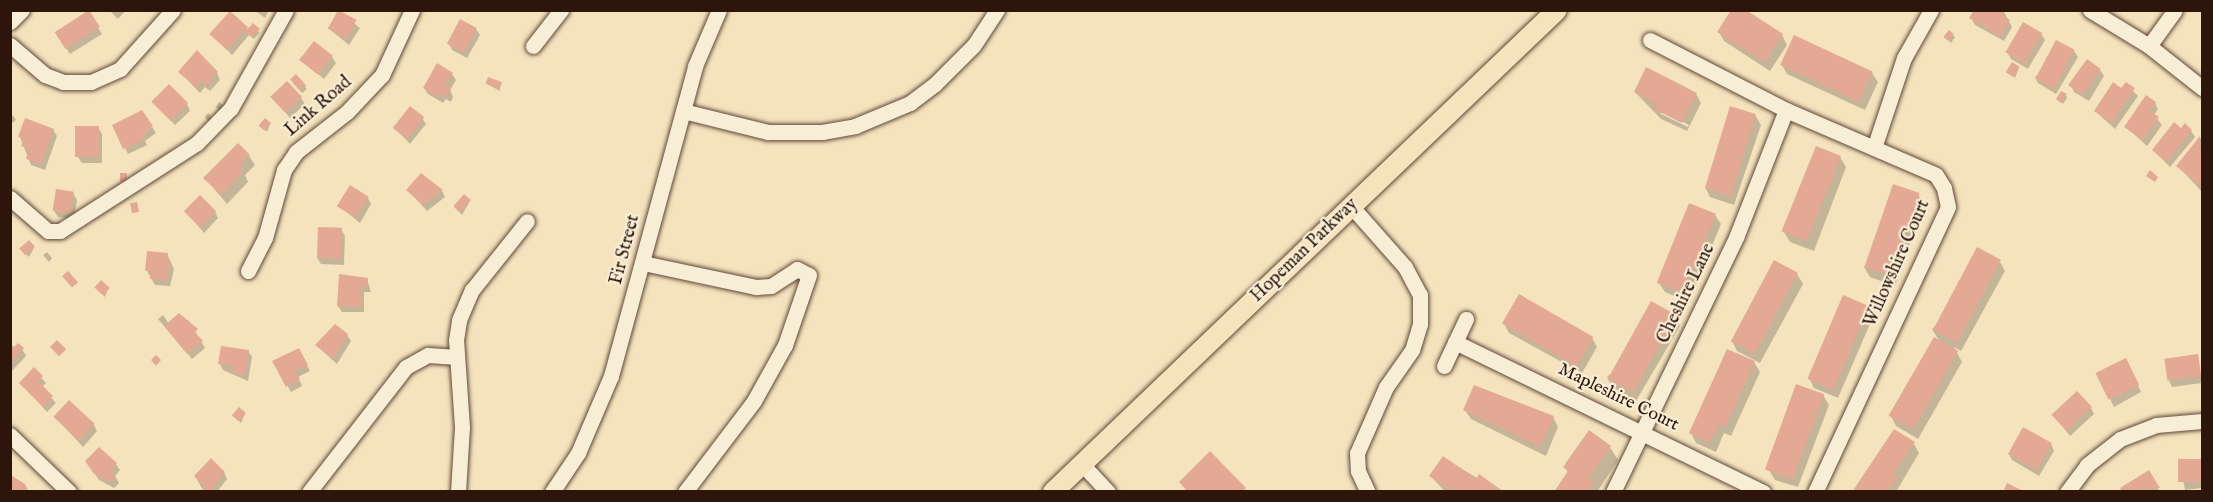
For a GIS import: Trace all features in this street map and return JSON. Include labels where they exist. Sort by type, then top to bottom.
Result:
[{"type":"main road","name":"Hopeman Parkway","points":[[1053,492],[1557,10]]},
{"type":"street","points":[[10,22],[22,10]]},
{"type":"street","points":[[10,45],[45,75],[63,82],[91,82],[120,69],[173,10]]},
{"type":"street","points":[[10,198],[48,231],[60,231],[197,143],[231,108],[286,10]]},
{"type":"street","name":"Link Road","points":[[248,272],[265,238],[285,170],[296,152],[360,100],[382,75],[412,10]]},
{"type":"street","points":[[532,46],[561,10]]},
{"type":"street","name":"Fir Street","points":[[552,492],[595,418],[643,263],[695,66],[719,10]]},
{"type":"street","points":[[683,111],[768,132],[813,133],[855,126],[910,103],[935,84],[974,45],[997,10]]},
{"type":"street","points":[[1874,148],[1904,58],[1931,10]]},
{"type":"street","points":[[2090,10],[2149,46],[2202,88]]},
{"type":"street","points":[[2149,46],[2175,10]]},
{"type":"street","name":"Willowshire Court","points":[[1650,40],[1786,110],[1936,175],[1948,207],[1815,492]]},
{"type":"street","name":"Cheshire Lane","points":[[1613,492],[1737,235],[1786,110]]},
{"type":"street","points":[[1352,207],[1405,267],[1420,295],[1420,324],[1412,350],[1386,387],[1357,453],[1358,471],[1368,492]]},
{"type":"street","points":[[458,492],[462,427],[457,357],[459,320],[465,303],[527,222]]},
{"type":"street","points":[[643,263],[756,287],[771,286],[797,269],[809,275],[785,345],[754,400],[686,492]]},
{"type":"street","points":[[1444,366],[1466,319]]},
{"type":"street","name":"Mapleshire Court","points":[[1455,342],[1642,430],[1762,492]]},
{"type":"street","points":[[309,492],[406,367],[428,354],[457,357]]},
{"type":"street","points":[[2067,492],[2086,465],[2120,439],[2156,424],[2202,421]]},
{"type":"street","points":[[10,435],[69,492]]},
{"type":"street","points":[[1082,464],[1108,492]]},
{"type":"building","points":[[89,10],[100,27],[66,49],[55,32]]},
{"type":"building","points":[[338,10],[357,20],[347,38],[328,29]]},
{"type":"building","points":[[1731,10],[1746,10],[1783,34],[1764,62],[1717,32]]},
{"type":"building","points":[[1974,10],[2005,10],[2002,15],[2010,20],[2000,36],[1969,18]]},
{"type":"building","points":[[230,11],[248,27],[227,50],[209,34]]},
{"type":"building","points":[[460,19],[477,28],[464,53],[447,44]]},
{"type":"building","points":[[2023,22],[2042,33],[2025,63],[2006,52]]},
{"type":"building","points":[[253,23],[260,29],[252,37],[245,32]]},
{"type":"building","points":[[1949,30],[1954,34],[1948,41],[1943,37]]},
{"type":"building","points":[[1794,35],[1873,72],[1859,102],[1780,65]]},
{"type":"building","points":[[2056,40],[2075,50],[2054,89],[2035,79]]},
{"type":"building","points":[[314,41],[333,56],[318,75],[299,60]]},
{"type":"building","points":[[197,50],[218,72],[206,86],[201,81],[196,87],[178,72]]},
{"type":"building","points":[[2087,59],[2101,69],[2082,95],[2068,85]]},
{"type":"building","points":[[2012,62],[2020,67],[2013,77],[2006,72]]},
{"type":"building","points":[[437,63],[453,73],[445,86],[451,90],[447,96],[442,93],[439,98],[423,88]]},
{"type":"building","points":[[1646,67],[1697,93],[1682,123],[1654,109],[1657,104],[1634,92]]},
{"type":"building","points":[[296,74],[306,85],[300,91],[290,79]]},
{"type":"building","points":[[488,77],[502,82],[500,89],[486,84]]},
{"type":"building","points":[[287,81],[302,97],[285,113],[270,97]]},
{"type":"building","points":[[2113,82],[2121,88],[2126,82],[2135,88],[2112,123],[2094,111]]},
{"type":"building","points":[[169,84],[188,103],[170,121],[151,102]]},
{"type":"building","points":[[2061,91],[2067,94],[2061,103],[2056,99]]},
{"type":"building","points":[[2146,95],[2156,102],[2150,111],[2159,117],[2143,140],[2124,127]]},
{"type":"building","points":[[410,106],[424,117],[407,139],[393,128]]},
{"type":"building","points":[[1730,106],[1756,114],[1731,196],[1705,188]]},
{"type":"building","points":[[142,110],[153,126],[143,134],[145,139],[123,149],[112,125]]},
{"type":"building","points":[[25,118],[54,129],[41,164],[26,159],[29,149],[21,146],[24,139],[18,137]]},
{"type":"building","points":[[265,118],[271,123],[265,131],[259,126]]},
{"type":"building","points":[[2174,122],[2181,128],[2185,123],[2192,130],[2166,162],[2152,150]]},
{"type":"building","points":[[75,126],[99,126],[99,157],[75,157]]},
{"type":"building","points":[[2200,136],[2202,180],[2199,185],[2176,166]]},
{"type":"building","points":[[238,143],[250,155],[239,166],[244,171],[221,195],[203,178]]},
{"type":"building","points":[[1816,146],[1841,156],[1807,241],[1782,231]]},
{"type":"building","points":[[2150,170],[2158,177],[2155,182],[2146,176]]},
{"type":"building","points":[[120,173],[127,173],[127,182],[120,182]]},
{"type":"building","points":[[421,173],[443,190],[423,205],[406,190]]},
{"type":"building","points":[[1893,184],[1919,193],[1891,276],[1864,267]]},
{"type":"building","points":[[350,185],[369,197],[355,218],[337,206]]},
{"type":"building","points":[[56,189],[74,192],[70,214],[53,211]]},
{"type":"building","points":[[464,194],[471,200],[460,212],[454,206]]},
{"type":"building","points":[[200,195],[216,211],[200,228],[184,211]]},
{"type":"building","points":[[137,202],[139,212],[132,213],[130,203]]},
{"type":"building","points":[[1689,203],[1716,214],[1684,294],[1657,283]]},
{"type":"building","points":[[318,227],[342,228],[341,259],[317,258]]},
{"type":"building","points":[[29,240],[35,247],[25,255],[19,249]]},
{"type":"building","points":[[1977,247],[2001,260],[1957,343],[1933,330]]},
{"type":"building","points":[[147,251],[168,253],[167,261],[171,261],[167,280],[150,279],[151,271],[145,271]]},
{"type":"building","points":[[1774,260],[1798,273],[1755,354],[1731,341]]},
{"type":"building","points":[[68,271],[78,282],[72,288],[62,276]]},
{"type":"building","points":[[339,274],[368,278],[368,286],[361,286],[361,307],[337,306]]},
{"type":"building","points":[[101,280],[110,288],[103,295],[94,287]]},
{"type":"building","points":[[1519,294],[1593,337],[1576,366],[1502,323]]},
{"type":"building","points":[[1843,295],[1869,306],[1833,390],[1807,379]]},
{"type":"building","points":[[1651,301],[1676,315],[1633,393],[1608,379]]},
{"type":"building","points":[[179,313],[198,329],[195,332],[203,341],[187,354],[164,326]]},
{"type":"building","points":[[335,324],[348,334],[333,359],[315,345]]},
{"type":"building","points":[[1934,337],[1958,351],[1913,430],[1888,416]]},
{"type":"building","points":[[57,340],[66,349],[59,356],[50,347]]},
{"type":"building","points":[[18,343],[24,348],[10,363],[10,344],[14,347]]},
{"type":"building","points":[[221,346],[249,350],[245,375],[232,373],[233,366],[218,364]]},
{"type":"building","points":[[299,348],[308,365],[295,371],[300,379],[286,387],[272,361]]},
{"type":"building","points":[[1727,349],[1755,361],[1725,427],[1719,424],[1710,443],[1689,433]]},
{"type":"building","points":[[2198,354],[2201,376],[2167,381],[2164,359]]},
{"type":"building","points":[[156,355],[161,360],[156,366],[151,360]]},
{"type":"building","points":[[2126,358],[2139,385],[2109,400],[2095,373]]},
{"type":"building","points":[[34,367],[43,376],[38,381],[53,396],[43,407],[19,383]]},
{"type":"building","points":[[1796,384],[1824,394],[1793,480],[1765,470]]},
{"type":"building","points":[[1474,385],[1554,416],[1540,447],[1463,410]]},
{"type":"building","points":[[2077,391],[2092,407],[2066,431],[2051,415]]},
{"type":"building","points":[[69,400],[95,424],[79,441],[53,417]]},
{"type":"building","points":[[239,407],[246,413],[239,421],[232,415]]},
{"type":"building","points":[[2023,427],[2052,443],[2037,470],[2008,454]]},
{"type":"building","points":[[1894,429],[1915,442],[1893,475],[1897,478],[1888,492],[1852,492]]},
{"type":"building","points":[[1589,430],[1611,446],[1589,479],[1594,482],[1587,492],[1554,492],[1568,471],[1563,467]]},
{"type":"building","points":[[99,447],[117,463],[111,471],[116,476],[110,482],[94,474],[85,461]]},
{"type":"building","points":[[1210,451],[1246,488],[1242,492],[1188,492],[1179,482]]},
{"type":"building","points":[[1443,456],[1476,479],[1479,474],[1504,492],[1452,492],[1429,476]]},
{"type":"building","points":[[211,458],[225,472],[210,492],[202,492],[206,488],[194,476]]},
{"type":"building","points":[[2178,459],[2202,459],[2202,482],[2178,482]]},
{"type":"building","points":[[2149,470],[2160,488],[2122,492],[2120,488]]},
{"type":"building","points":[[12,476],[25,484],[29,492],[10,492]]},
{"type":"building","points":[[2007,483],[2025,492],[2003,492]]}]
